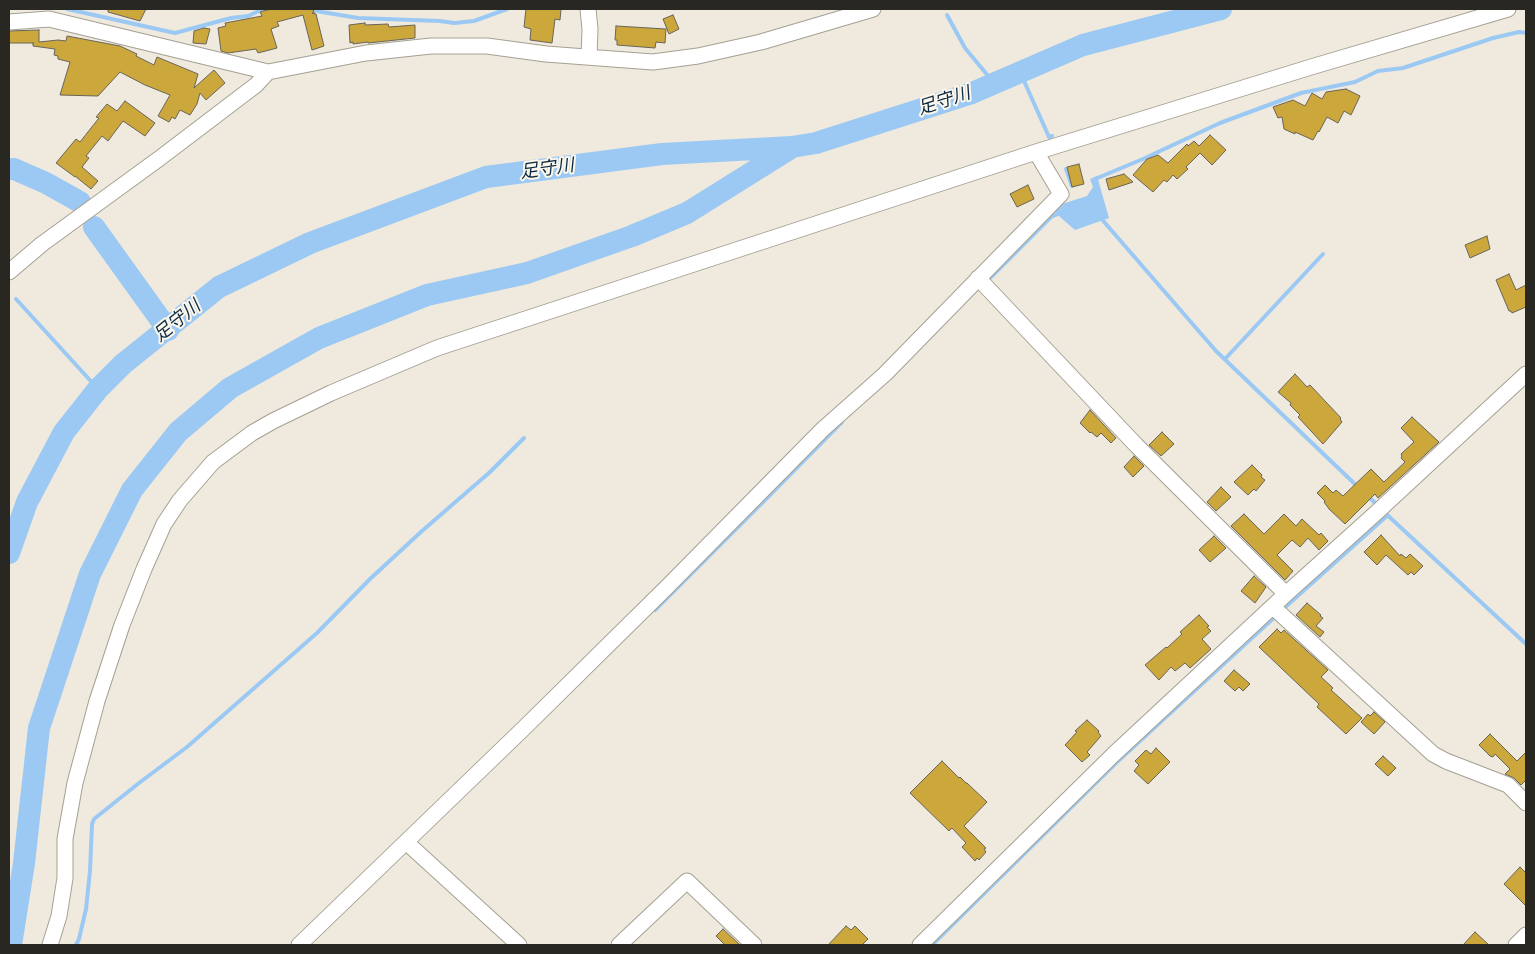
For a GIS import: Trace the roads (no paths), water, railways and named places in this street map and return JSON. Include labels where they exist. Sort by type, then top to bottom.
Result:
[{"type":"street","points":[[588,9],[590,29],[589,58]]},
{"type":"street","points":[[9,22],[53,13],[268,72],[366,54],[431,46],[487,46],[546,54],[653,62],[698,56],[761,42],[873,9]]},
{"type":"street","points":[[50,945],[59,916],[65,878],[65,839],[75,783],[97,701],[122,625],[144,569],[164,524],[180,500],[213,462],[252,432],[332,393],[437,348],[1036,152],[1508,9]]},
{"type":"street","points":[[9,272],[42,244],[256,85],[268,72]]},
{"type":"street","points":[[299,945],[410,845],[523,729],[823,429],[885,374],[982,282],[1061,194],[1036,152]]},
{"type":"street","points":[[982,282],[1136,445],[1286,594]]},
{"type":"street","points":[[920,945],[1114,754],[1277,611],[1286,594],[1526,374]]},
{"type":"street","points":[[1277,611],[1433,754],[1446,761],[1508,785],[1526,802]]},
{"type":"street","points":[[410,845],[519,945]]},
{"type":"street","points":[[619,945],[687,881],[754,945]]},
{"type":"street","points":[[1516,945],[1526,935]]},
{"type":"water","points":[[1097,176],[1109,218],[1075,230],[1053,211],[1062,204],[1087,196],[1093,187],[1090,179]]},
{"type":"waterway","points":[[67,9],[175,33],[231,18],[248,16],[263,9]]},
{"type":"waterway","points":[[309,9],[358,18],[454,23],[474,21],[507,9]]},
{"type":"waterway","name":"足守川","points":[[9,553],[27,502],[64,432],[98,389],[123,364],[219,287],[310,243],[486,177],[662,154],[792,147],[816,143],[972,93],[1083,45],[1221,9]]},
{"type":"waterway","points":[[947,15],[965,48],[994,83]]},
{"type":"waterway","points":[[1095,179],[1220,123],[1301,93],[1355,82],[1378,71],[1403,68],[1493,38],[1519,32],[1526,33]]},
{"type":"waterway","points":[[1020,72],[1049,137],[1052,136]]},
{"type":"waterway","points":[[11,945],[24,863],[39,728],[90,574],[132,490],[178,432],[230,388],[319,338],[427,295],[527,273],[632,236],[687,213],[791,148]]},
{"type":"waterway","points":[[9,169],[14,169],[46,183],[80,202]]},
{"type":"waterway","points":[[1066,169],[1072,186]]},
{"type":"waterway","points":[[987,281],[1051,217],[1060,213]]},
{"type":"waterway","points":[[1099,216],[1216,351],[1358,487]]},
{"type":"waterway","points":[[94,227],[168,330]]},
{"type":"waterway","points":[[1225,359],[1323,254]]},
{"type":"waterway","points":[[16,299],[98,389]]},
{"type":"waterway","points":[[655,610],[842,422]]},
{"type":"waterway","points":[[76,945],[86,909],[92,824],[94,819],[187,747],[317,633],[370,579],[490,472],[524,438]]},
{"type":"waterway","points":[[1367,495],[1378,506]]},
{"type":"waterway","points":[[1383,511],[1526,644]]},
{"type":"waterway","points":[[1282,610],[1388,515]]},
{"type":"waterway","points":[[932,945],[1116,763],[1277,615]]}]
